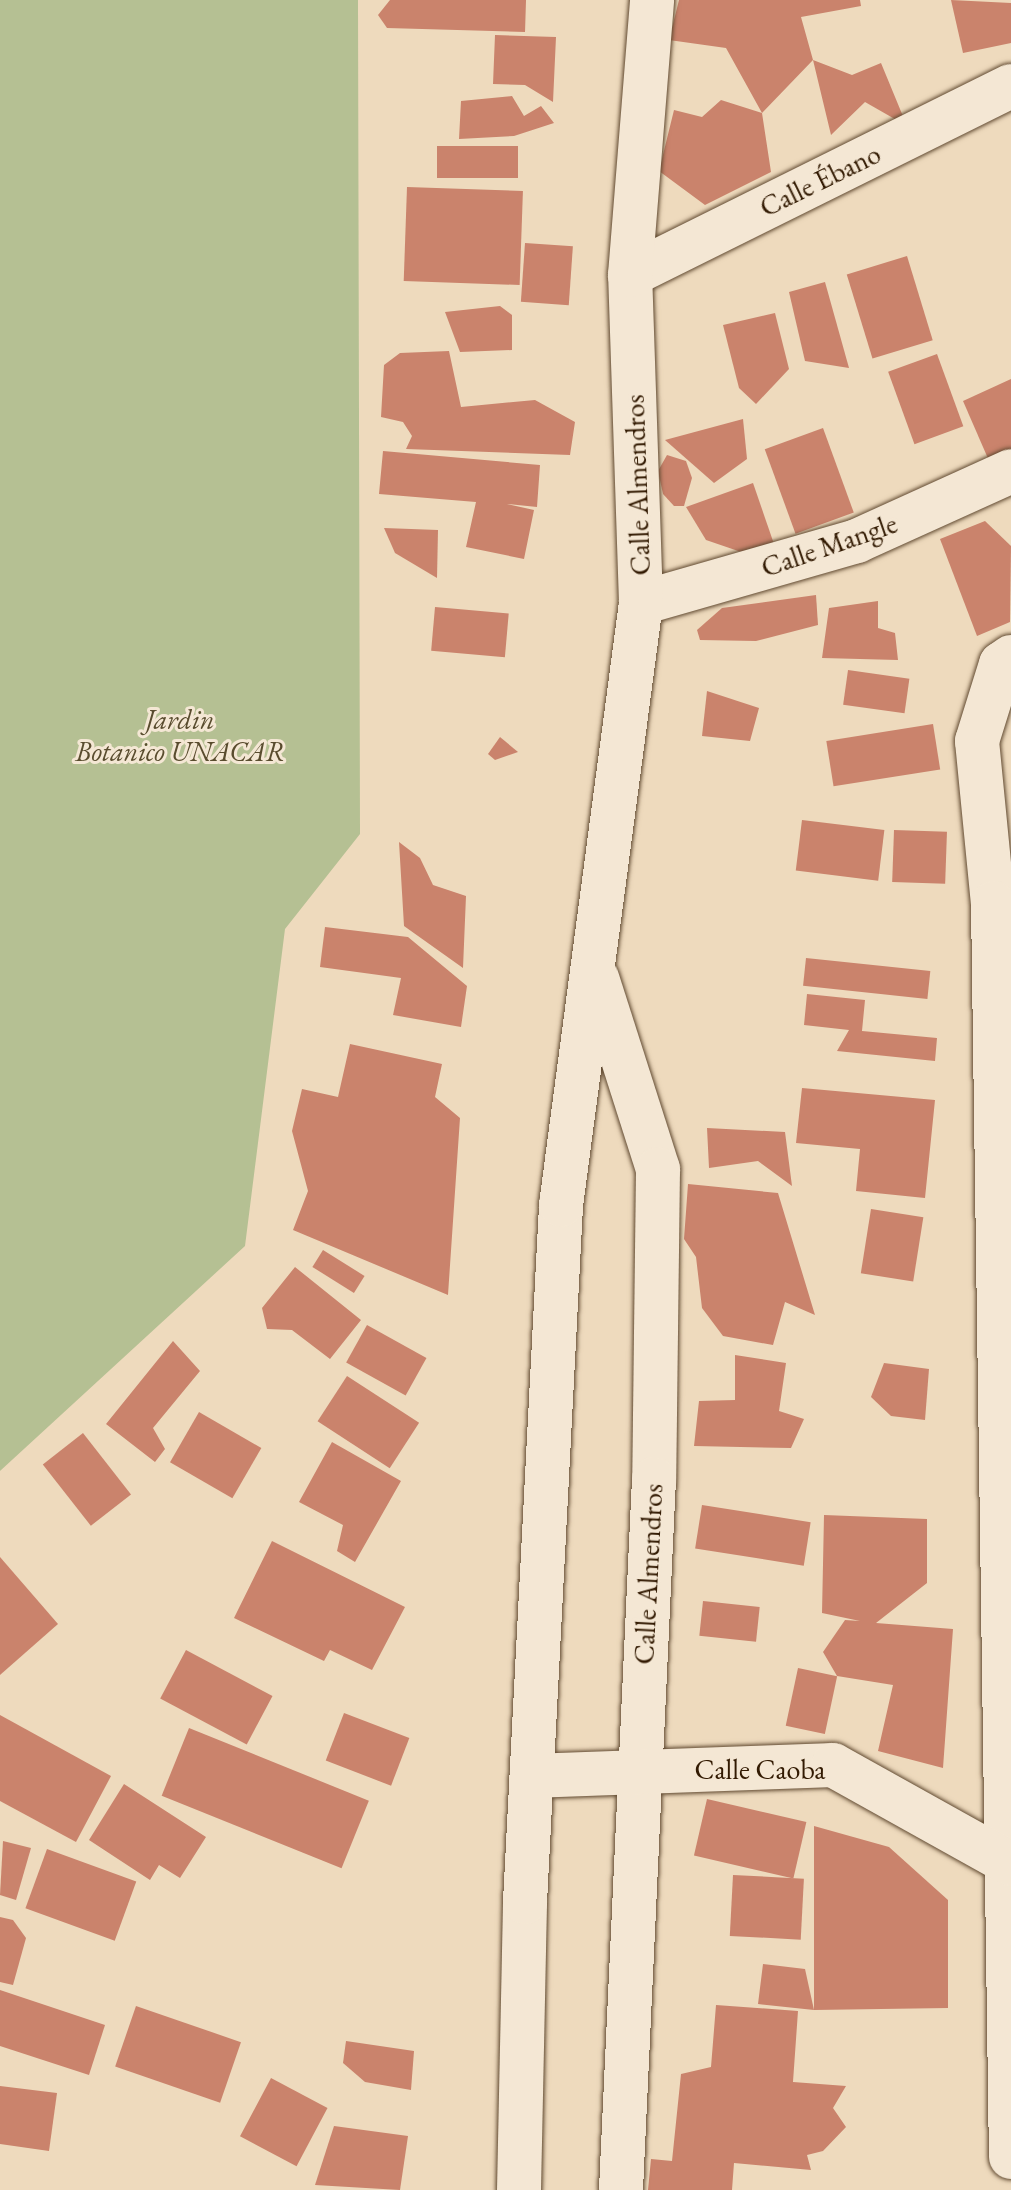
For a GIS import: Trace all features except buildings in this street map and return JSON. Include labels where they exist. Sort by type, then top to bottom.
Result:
[{"type":"street","name":"Calle Almendros","points":[[519,2190],[532,1776],[561,1205],[641,603],[630,275],[652,0]]},
{"type":"street","name":"Calle Ébano","points":[[630,275],[1011,86]]},
{"type":"street","name":"Calle Mangle","points":[[641,603],[857,541],[1011,471]]},
{"type":"street","points":[[1011,657],[1001,664],[977,741],[993,903],[1011,2157]]},
{"type":"street","name":"Calle Almendros","points":[[594,968],[658,1169],[654,1479],[636,1771],[621,2190]]},
{"type":"street","name":"Calle Caoba","points":[[532,1776],[833,1765],[1009,1862]]},
{"type":"green space","name":"Jardin Botanico UNACAR","points":[[0,0],[358,0],[360,834],[285,929],[245,1246],[0,1471]]}]
